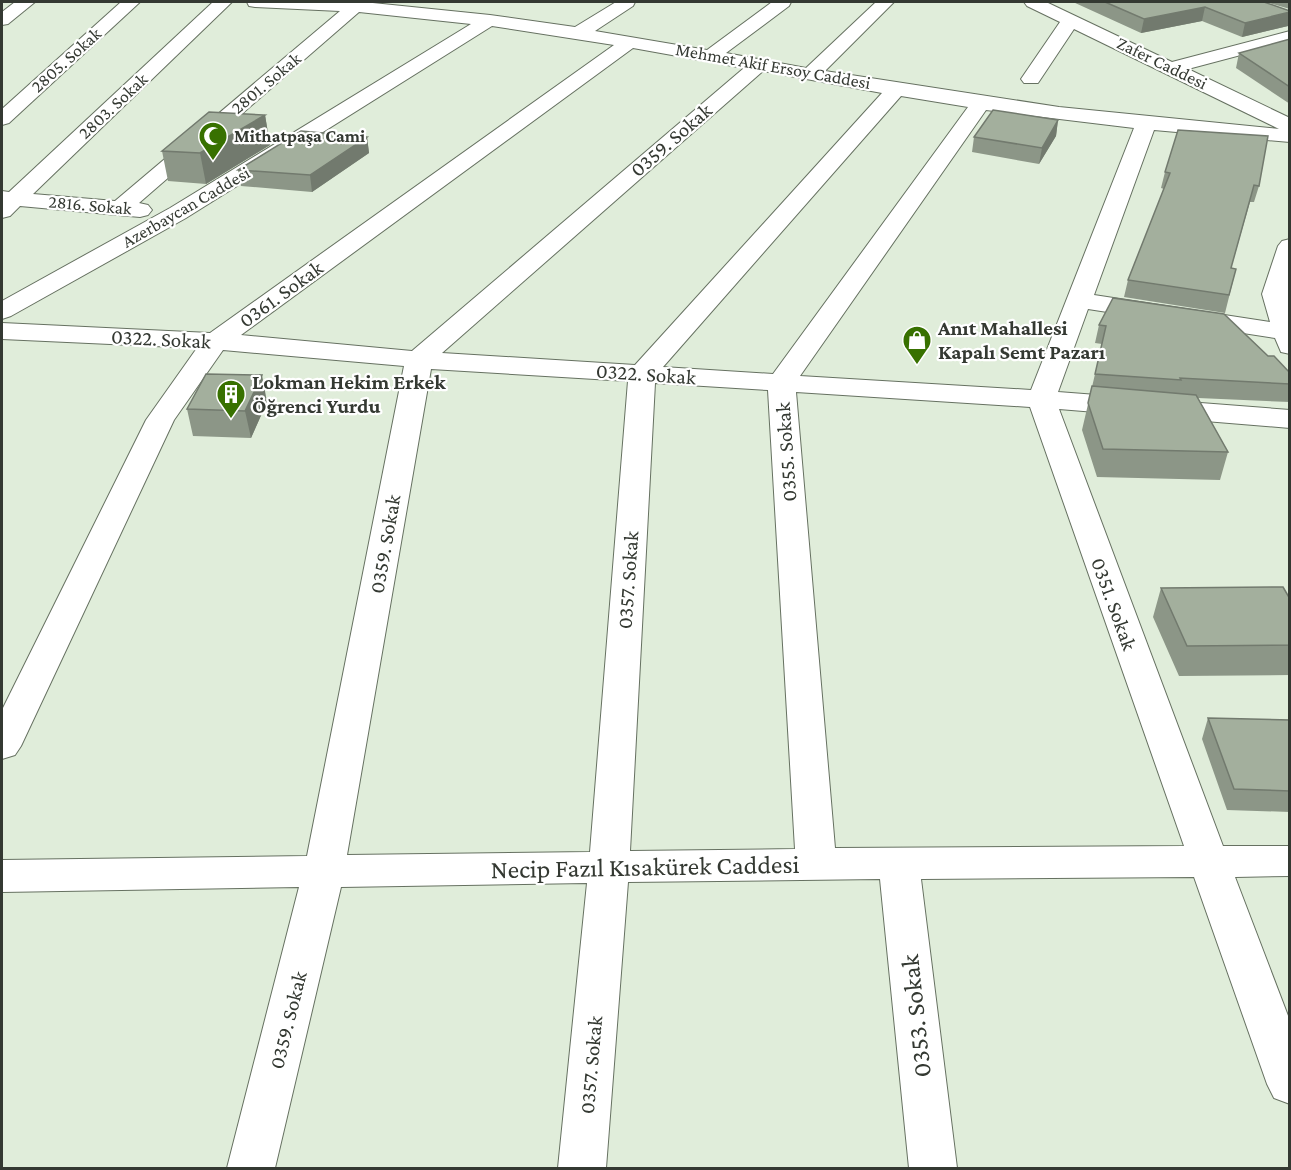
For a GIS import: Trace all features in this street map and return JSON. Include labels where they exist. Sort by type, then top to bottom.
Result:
[{"type":"street","points":[[2,2],[12,2]]},
{"type":"street","points":[[2,20],[26,2]]},
{"type":"street","name":"2805. Sokak","points":[[2,119],[131,2]]},
{"type":"street","name":"2803. Sokak","points":[[6,202],[223,2]]},
{"type":"street","name":"Mehmet Akif Ersoy Caddesi","points":[[255,2],[419,6],[490,20],[526,17],[580,32],[981,103],[1146,125],[1290,136]]},
{"type":"street","points":[[580,32],[627,2]]},
{"type":"street","points":[[712,55],[783,2]]},
{"type":"street","points":[[812,73],[886,2]]},
{"type":"street","name":"Zafer Caddesi","points":[[1033,2],[1290,126]]},
{"type":"street","name":"2801. Sokak","points":[[120,208],[357,5]]},
{"type":"street","name":"Azerbaycan Caddesi","points":[[2,311],[178,213],[490,20]]},
{"type":"street","points":[[1031,79],[1070,20]]},
{"type":"street","points":[[1172,68],[1290,36]]},
{"type":"street","name":"0361. Sokak","points":[[2,746],[160,420],[216,341],[631,41]]},
{"type":"street","name":"0359. Sokak","points":[[251,1168],[324,871],[419,359],[759,64]]},
{"type":"street","points":[[642,374],[897,88]]},
{"type":"street","name":"0355. Sokak","points":[[816,864],[781,383],[981,103]]},
{"type":"street","points":[[1041,399],[1146,125]]},
{"type":"street","points":[[207,132],[243,134]]},
{"type":"street","points":[[267,136],[302,138]]},
{"type":"street","name":"2816. Sokak","points":[[6,202],[178,213]]},
{"type":"street","points":[[1079,300],[1287,339],[1275,294],[1290,246]]},
{"type":"street","name":"0322. Sokak","points":[[2,331],[216,341],[419,359],[1041,399],[1290,419]]},
{"type":"street","name":"0357. Sokak","points":[[582,1168],[609,868],[642,374]]},
{"type":"street","name":"0351. Sokak","points":[[1041,399],[1290,1084]]},
{"type":"street","name":"Necip Fazıl Kısakürek Caddesi","points":[[2,876],[816,864],[1290,861]]},
{"type":"street","name":"0353. Sokak","points":[[899,864],[933,1168]]},
{"type":"building","points":[[1105,2],[1264,2],[1290,12],[1245,23],[1205,7],[1144,19]]},
{"type":"building","points":[[1290,39],[1290,87],[1239,53]]},
{"type":"building","points":[[993,110],[1058,120],[1042,148],[974,137]]},
{"type":"building","points":[[209,112],[265,115],[200,153],[162,151]]},
{"type":"building","points":[[1178,130],[1268,136],[1259,186],[1254,185],[1231,268],[1236,269],[1229,295],[1128,280],[1170,173],[1165,172]]},
{"type":"building","points":[[301,131],[367,137],[310,175],[238,170]]},
{"type":"building","points":[[1113,298],[1224,314],[1268,356],[1274,356],[1290,373],[1290,384],[1095,374],[1106,326],[1099,325]]},
{"type":"building","points":[[206,374],[262,375],[245,411],[187,409]]},
{"type":"building","points":[[1092,386],[1196,395],[1228,452],[1103,449],[1088,403]]},
{"type":"building","points":[[1283,587],[1290,599],[1290,645],[1187,646],[1161,588]]},
{"type":"building","points":[[1208,718],[1290,720],[1290,791],[1234,789]]},
{"type":"place","name":"Mithatpaşa Cami","points":[[213,162]]},
{"type":"place","name":"Anıt Mahallesi Kapalı Semt Pazarı","points":[[917,366]]},
{"type":"place","name":"Lokman Hekim Erkek Öğrenci Yurdu","points":[[231,420]]}]
